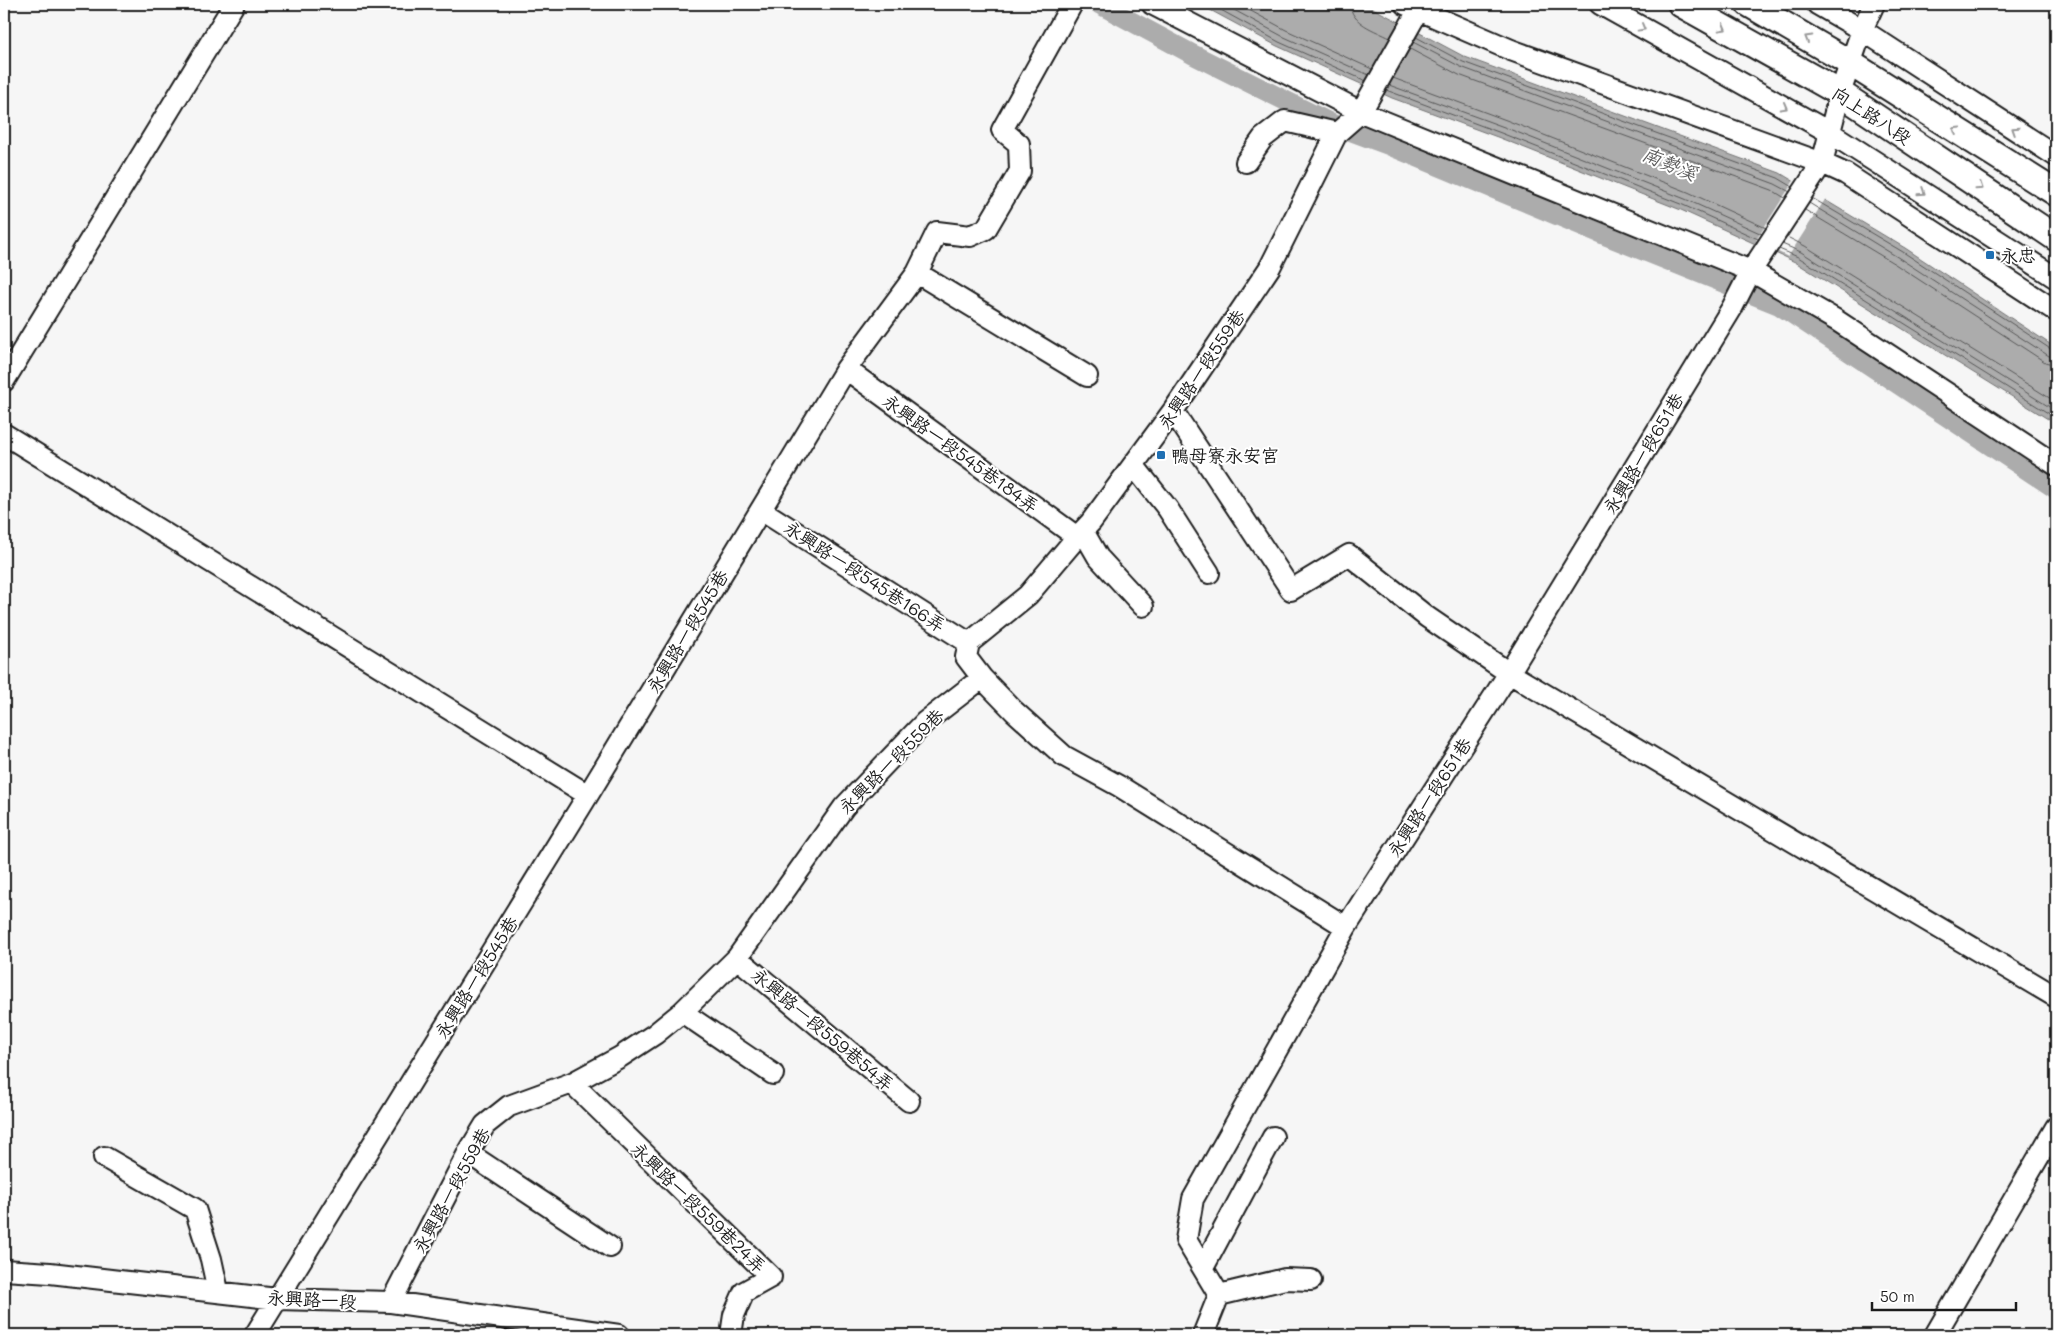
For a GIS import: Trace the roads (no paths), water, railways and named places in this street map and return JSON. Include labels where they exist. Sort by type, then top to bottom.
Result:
[{"type":"main road","name":"向上路八段","points":[[1681,4],[1840,93],[2056,238]]},
{"type":"main road","name":"向上路八段","points":[[1749,4],[1850,63],[2056,193]]},
{"type":"street","points":[[4,381],[234,4]]},
{"type":"street","name":"永興路一段545巷","points":[[255,1335],[588,795],[846,369],[917,273],[937,232],[970,236],[986,229],[991,221],[1020,171],[1019,144],[1002,130],[1072,4]]},
{"type":"street","points":[[1152,4],[1366,104],[1751,271],[1836,320],[2056,464]]},
{"type":"street","points":[[1600,4],[1828,132],[2056,278]]},
{"type":"street","points":[[1817,4],[1862,30],[2056,156]]},
{"type":"street","points":[[1822,163],[1828,132],[1840,93],[1862,30],[1874,4]]},
{"type":"street","points":[[1411,13],[1822,163],[1846,174],[2056,311]]},
{"type":"street","name":"永興路一段559巷","points":[[969,643],[1028,595],[1092,522],[1173,412],[1270,267],[1337,134],[1366,104],[1411,13]]},
{"type":"street","points":[[1246,162],[1263,138],[1285,121],[1337,134]]},
{"type":"street","name":"永興路一段651巷","points":[[1219,1295],[1186,1240],[1193,1199],[1346,927],[1509,673],[1732,308],[1751,271],[1822,163]]},
{"type":"street","points":[[917,273],[1087,376]]},
{"type":"street","name":"永興路一段545巷184弄","points":[[846,369],[1080,534]]},
{"type":"street","points":[[1173,412],[1291,590],[1349,555],[1427,617],[1509,673],[2056,997]]},
{"type":"street","points":[[4,434],[588,795]]},
{"type":"street","points":[[1134,466],[1168,509],[1209,573]]},
{"type":"street","name":"永興路一段545巷166弄","points":[[761,510],[969,643]]},
{"type":"street","points":[[1080,534],[1098,557],[1143,606]]},
{"type":"street","points":[[969,643],[966,657],[982,678],[1014,711],[1064,756],[1119,786],[1346,927]]},
{"type":"street","name":"永興路一段559巷","points":[[391,1302],[485,1124],[509,1106],[572,1083],[648,1039],[682,1012],[737,958],[844,807],[924,722],[982,678]]},
{"type":"street","name":"永興路一段559巷54弄","points":[[737,958],[909,1101]]},
{"type":"street","points":[[682,1012],[772,1074]]},
{"type":"street","name":"永興路一段559巷24弄","points":[[572,1083],[771,1277],[744,1292],[734,1315],[731,1335]]},
{"type":"street","points":[[1935,1335],[2056,1127]]},
{"type":"street","points":[[1203,1268],[1273,1137]]},
{"type":"street","points":[[468,1153],[610,1247]]},
{"type":"street","points":[[104,1157],[195,1209],[211,1260],[218,1292]]},
{"type":"street","name":"永興路一段","points":[[4,1270],[277,1299],[391,1302],[619,1335]]},
{"type":"street","points":[[1202,1335],[1219,1295],[1285,1279],[1311,1280]]},
{"type":"water","name":"南勢溪","points":[[1199,4],[1365,4],[1465,57],[1780,173],[1905,248],[2056,348],[2056,424],[1795,262],[1681,210],[1500,138],[1392,98],[1277,46]]},
{"type":"waterway","points":[[1099,4],[1192,54],[1332,124],[1386,144],[1779,305],[2056,489]]},
{"type":"place","name":"永忠","points":[[1990,255]]},
{"type":"place","name":"鴨母寮永安宮","points":[[1161,455]]}]
